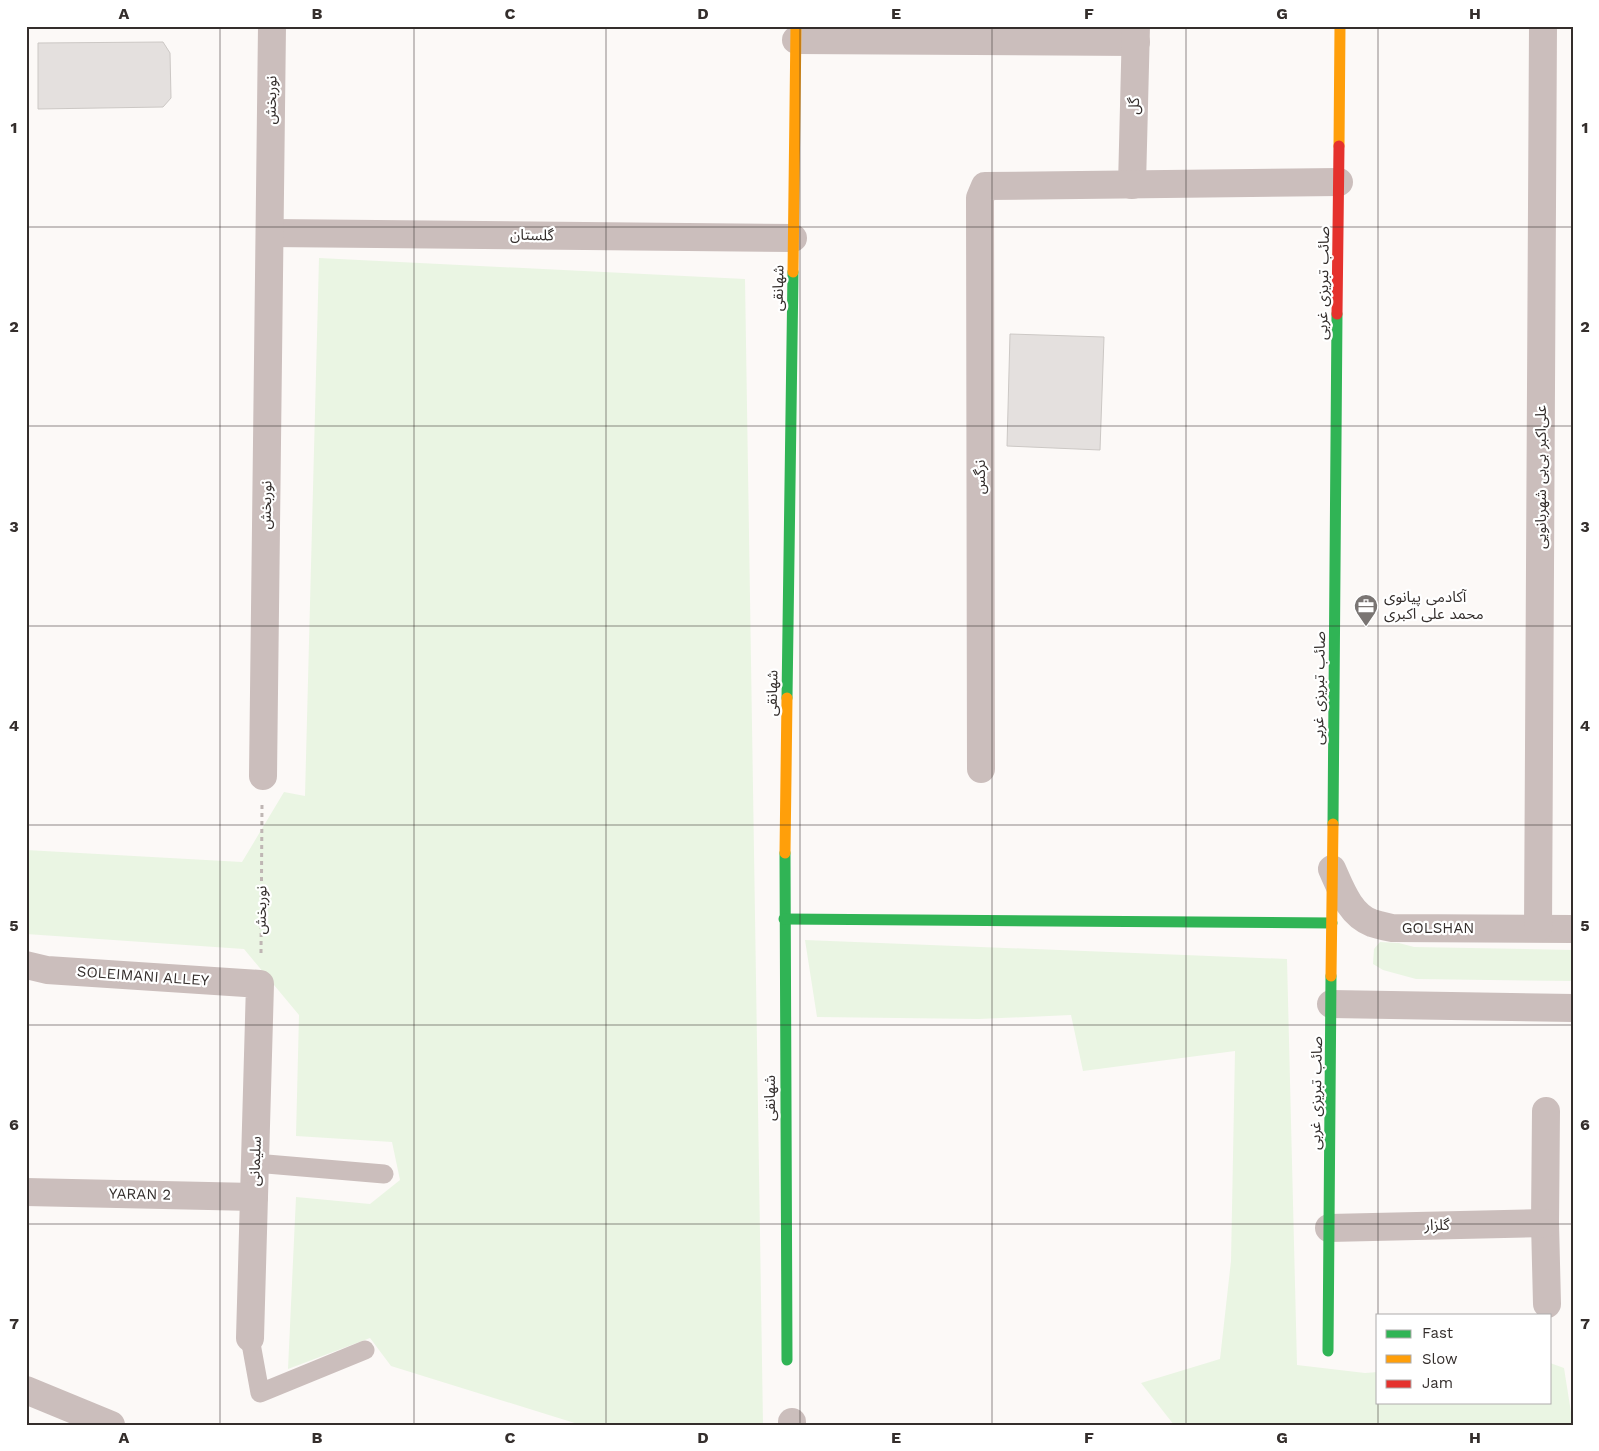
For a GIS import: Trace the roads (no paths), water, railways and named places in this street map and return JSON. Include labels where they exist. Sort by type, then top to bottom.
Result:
[{"type":"street","name":"نوربخش","points":[[263,776],[272,26]]},
{"type":"street","name":"صائب تبریزی غربی","points":[[1328,1351],[1340,26]]},
{"type":"street","name":"علی‌اکبر بی‌بی شهربانویی","points":[[1538,928],[1543,26]]},
{"type":"street","points":[[796,33],[1136,34]]},
{"type":"street","name":"شهانقی","points":[[786,1360],[784,919],[796,33]]},
{"type":"street","name":"گل","points":[[1132,185],[1136,34]]},
{"type":"street","points":[[1132,185],[1338,182]]},
{"type":"street","name":"نرگس","points":[[981,769],[980,198],[985,186],[1132,185]]},
{"type":"street","name":"گلستان","points":[[270,233],[793,238]]},
{"type":"street","name":"GOLSHAN","points":[[1332,869],[1343,894],[1354,910],[1370,922],[1392,928],[1573,929]]},
{"type":"street","points":[[784,919],[1332,923]]},
{"type":"street","name":"SOLEIMANI ALLEY","points":[[26,966],[48,970],[260,984]]},
{"type":"street","name":"سلیمانی","points":[[250,1338],[260,984]]},
{"type":"street","points":[[1332,1004],[1573,1008]]},
{"type":"street","points":[[1546,1111],[1545,1223],[1547,1304]]},
{"type":"street","name":"YARAN 2","points":[[26,1192],[254,1197]]},
{"type":"street","name":"گلزار","points":[[1329,1228],[1545,1223]]},
{"type":"street","points":[[26,1390],[78,1420],[111,1425]]},
{"type":"lane","points":[[255,1163],[384,1174]]},
{"type":"lane","points":[[250,1338],[260,1393],[365,1350]]},
{"type":"place","name":"آکادمی پیانوی محمد علی‌ اکبری","points":[[1366,627]]}]
